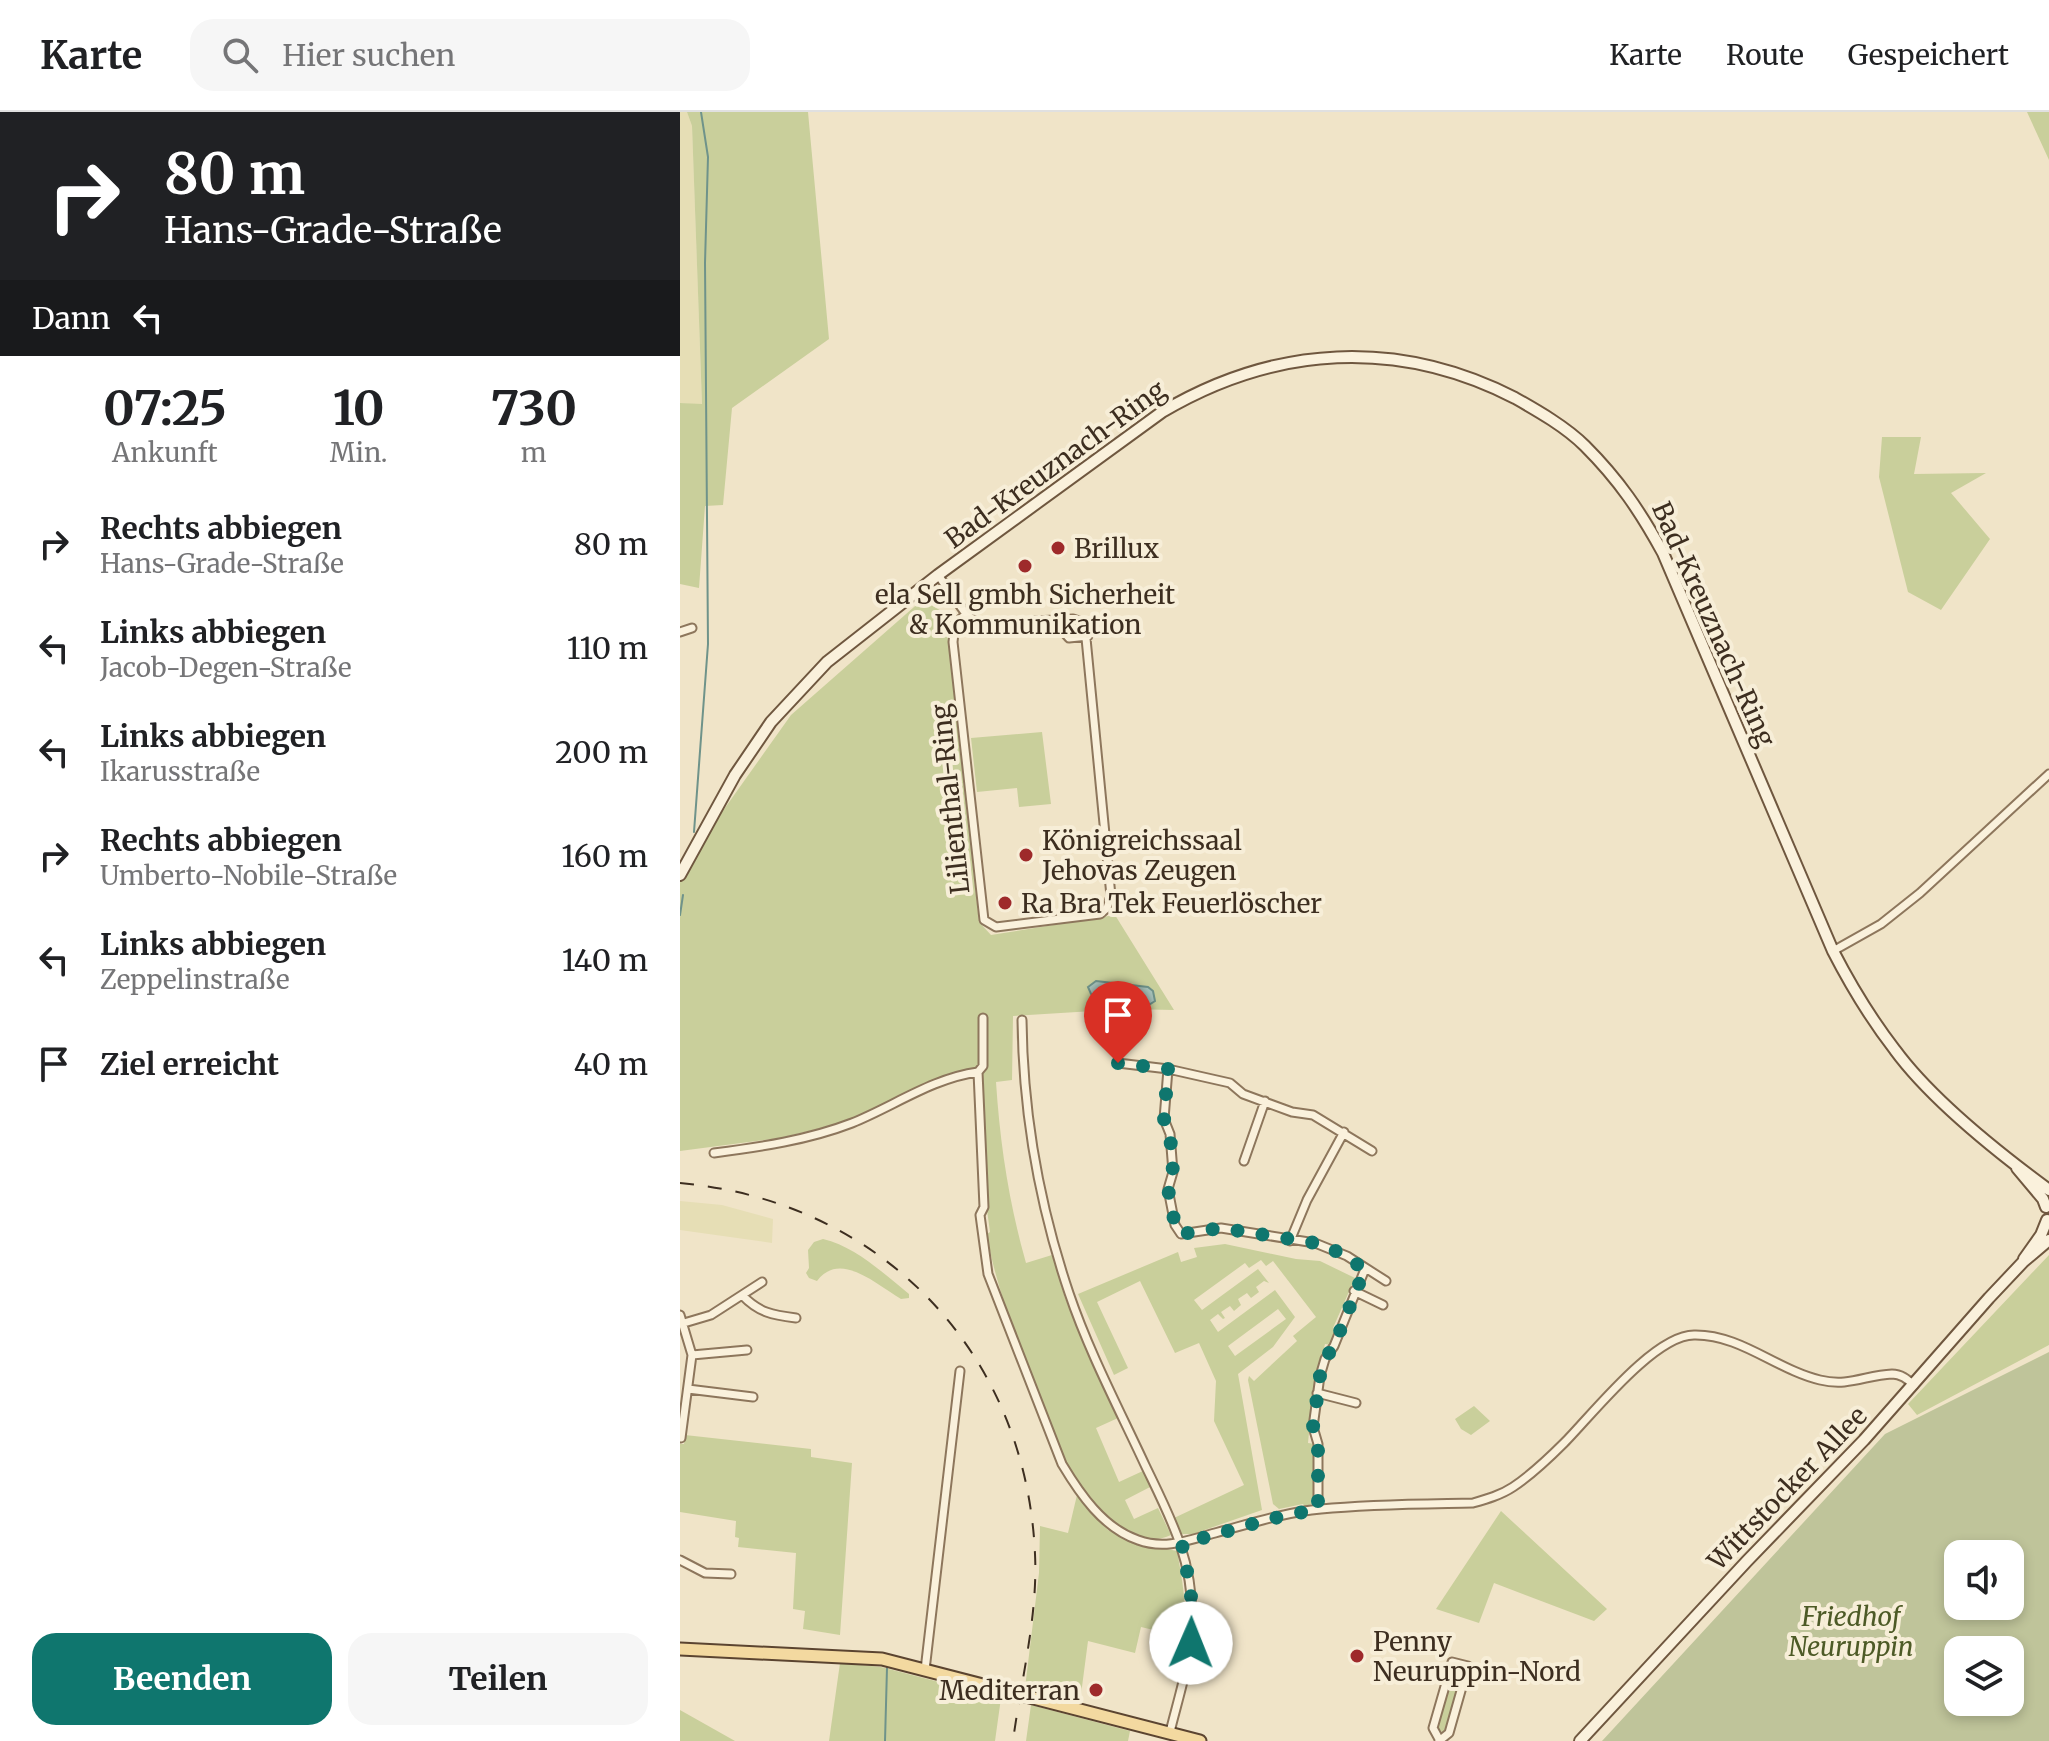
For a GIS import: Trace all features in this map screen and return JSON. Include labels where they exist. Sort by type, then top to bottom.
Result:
[{"type":"main road","name":"Bad-Kreuznach-Ring","points":[[680,875],[735,775],[771,722],[827,662],[938,575],[1162,412],[1193,394],[1242,374],[1302,360],[1363,356],[1429,364],[1483,382],[1534,408],[1583,443],[1635,502],[1663,553],[1833,951],[1867,1011],[1897,1053],[1937,1095],[2016,1166],[2049,1190]]},
{"type":"main road","name":"Bad-Kreuznach-Ring","points":[[2016,1166],[2022,1177],[2048,1204]]},
{"type":"main road","name":"Wittstocker Allee","points":[[1580,1741],[1914,1385],[2023,1262],[2048,1222],[2048,1204]]},
{"type":"main road","name":"Wittstocker Allee","points":[[2023,1262],[2049,1240]]},
{"type":"main road","points":[[680,1649],[882,1659],[1200,1741]]},
{"type":"street","points":[[938,575],[966,614],[978,624],[1073,619],[1082,622],[1088,636],[1069,638],[1054,621]]},
{"type":"street","name":"Lilienthal-Ring","points":[[966,614],[955,624],[953,642],[984,920],[996,927],[1100,914],[1107,908],[1111,896],[1088,636]]},
{"type":"street","points":[[680,632],[692,628]]},
{"type":"street","points":[[1833,951],[1881,924],[1920,893],[2049,774]]},
{"type":"street","points":[[714,1153],[808,1137],[851,1123],[943,1080],[978,1072],[983,1066],[983,1018]]},
{"type":"street","points":[[1022,1020],[1022,1067],[1029,1130],[1041,1195],[1069,1294],[1182,1544],[1191,1593],[1192,1619],[1186,1666],[1170,1732]]},
{"type":"street","points":[[1118,1063],[1168,1069],[1230,1083],[1243,1094],[1292,1112],[1313,1115],[1372,1151]]},
{"type":"street","points":[[1168,1069],[1164,1119],[1170,1134],[1173,1172],[1168,1189],[1175,1225],[1181,1234],[1221,1228],[1329,1247],[1386,1281]]},
{"type":"street","points":[[978,1072],[984,1207],[980,1215],[988,1274],[1062,1464],[1075,1487],[1096,1513],[1138,1540],[1182,1544],[1318,1509],[1473,1503],[1502,1493],[1563,1444],[1637,1367],[1668,1345],[1691,1334],[1748,1348],[1792,1371],[1820,1380],[1841,1383],[1894,1374],[1914,1385]]},
{"type":"street","points":[[1244,1161],[1265,1101]]},
{"type":"street","points":[[1290,1241],[1307,1200],[1344,1132]]},
{"type":"street","points":[[1318,1509],[1318,1444],[1313,1427],[1317,1393],[1325,1359],[1334,1346],[1365,1269]]},
{"type":"street","points":[[681,1438],[692,1355],[682,1319],[711,1315],[762,1282]]},
{"type":"street","points":[[1354,1291],[1383,1305]]},
{"type":"street","points":[[742,1295],[766,1314],[796,1318]]},
{"type":"street","points":[[692,1355],[747,1350]]},
{"type":"street","points":[[925,1670],[960,1371]]},
{"type":"street","points":[[688,1389],[753,1397]]},
{"type":"street","points":[[1317,1393],[1356,1403]]},
{"type":"street","points":[[680,1560],[705,1573],[731,1574]]},
{"type":"street","points":[[1452,1662],[1468,1666],[1449,1733],[1439,1740],[1433,1728],[1452,1662]]},
{"type":"shaded area","points":[[680,112],[687,112],[692,126],[702,405],[680,403]]},
{"type":"shaded area","points":[[680,1201],[722,1205],[773,1219],[772,1243],[680,1230]]},
{"type":"green space","points":[[687,112],[808,112],[829,339],[732,408],[723,505],[705,506],[699,588],[680,584],[680,403],[702,404],[692,126]]},
{"type":"green space","points":[[2027,112],[2049,112],[2049,160]]},
{"type":"green space","points":[[1882,437],[1921,437],[1914,474],[1986,473],[1951,493],[1990,539],[1941,610],[1908,592],[1879,477]]},
{"type":"green space","points":[[922,600],[945,613],[979,922],[991,935],[1115,915],[1174,1010],[1126,1009],[1013,1016],[1012,1080],[996,1082],[1006,1173],[1026,1263],[1052,1255],[1065,1298],[1118,1418],[1096,1428],[1119,1482],[1145,1470],[1152,1486],[1125,1500],[1134,1519],[1158,1508],[1171,1535],[1157,1539],[1130,1533],[1106,1515],[1086,1493],[1060,1450],[1015,1334],[987,1234],[990,1232],[984,1188],[983,1074],[986,1067],[980,1035],[979,1064],[975,1070],[939,1079],[842,1123],[780,1138],[680,1151],[680,880],[710,829],[791,715]],"holes":[[[1096,981],[1148,987],[1153,991],[1144,1008],[1089,991]]]},
{"type":"green space","points":[[1042,732],[1051,804],[1019,807],[1017,788],[977,792],[971,738]]},
{"type":"green space","points":[[823,1239],[847,1248],[869,1262],[909,1294],[909,1298],[901,1299],[870,1279],[847,1269],[826,1272],[817,1281],[809,1278],[806,1273],[809,1268],[808,1250],[814,1242]]},
{"type":"green space","points":[[1225,1244],[1320,1261],[1355,1278],[1333,1328],[1335,1332],[1331,1345],[1325,1344],[1313,1391],[1308,1443],[1315,1444],[1314,1497],[1313,1503],[1305,1507],[1303,1504],[1279,1509],[1273,1504],[1248,1380],[1249,1376],[1254,1381],[1297,1341],[1293,1336],[1316,1317],[1273,1261],[1266,1266],[1261,1260],[1249,1268],[1245,1263],[1194,1300],[1202,1310],[1258,1269],[1269,1283],[1264,1281],[1256,1287],[1259,1292],[1251,1298],[1247,1293],[1238,1299],[1241,1305],[1234,1311],[1230,1306],[1221,1312],[1225,1318],[1218,1314],[1210,1320],[1218,1332],[1275,1290],[1295,1317],[1273,1347],[1238,1374],[1262,1510],[1193,1534],[1181,1534],[1174,1518],[1244,1485],[1214,1421],[1216,1381],[1199,1343],[1175,1353],[1140,1281],[1097,1302],[1128,1368],[1114,1375],[1078,1294],[1178,1252],[1181,1262],[1197,1257],[1194,1248]],"holes":[[[1278,1309],[1286,1319],[1235,1356],[1228,1346]]]},
{"type":"green space","points":[[2049,1255],[2049,1345],[1917,1415],[1908,1404]]},
{"type":"green space","name":"Friedhof Neuruppin","points":[[2049,1352],[2049,1741],[1602,1741],[1885,1434]]},
{"type":"green space","points":[[1474,1406],[1490,1421],[1471,1435],[1461,1429],[1455,1419]]},
{"type":"green space","points":[[685,1435],[811,1449],[811,1457],[852,1463],[840,1635],[803,1629],[805,1611],[793,1609],[796,1553],[738,1547],[736,1521],[680,1512],[680,1444],[684,1444]]},
{"type":"green space","points":[[1077,1495],[1108,1530],[1133,1542],[1177,1551],[1185,1615],[1183,1637],[1141,1627],[1135,1653],[1088,1641],[1080,1702],[1025,1688],[1039,1573],[1040,1526],[1068,1533]]},
{"type":"green space","points":[[1501,1511],[1607,1609],[1594,1621],[1494,1583],[1479,1623],[1436,1609]]},
{"type":"green space","points":[[840,1663],[881,1667],[1001,1698],[995,1741],[829,1741]]},
{"type":"green space","points":[[1455,1668],[1462,1670],[1442,1732],[1438,1728]]},
{"type":"green space","points":[[1031,1705],[1130,1731],[1128,1741],[1026,1741]]},
{"type":"green space","points":[[680,1710],[735,1741],[680,1741]]},
{"type":"water","points":[[1096,981],[1148,987],[1153,991],[1155,1001],[1144,1008],[1091,994],[1088,987]]},
{"type":"waterway","points":[[694,832],[708,644],[705,263],[708,157],[701,112]]},
{"type":"waterway","points":[[680,915],[683,895]]},
{"type":"waterway","points":[[885,1741],[887,1668]]},
{"type":"railway","points":[[680,1183],[753,1196],[819,1220],[878,1255],[930,1300],[972,1353],[1004,1413],[1025,1481],[1035,1554],[1031,1624],[1013,1741]]},
{"type":"place","name":"Brillux","points":[[1058,548]]},
{"type":"place","name":"ela Sell gmbh Sicherheit & Kommunikation","points":[[1025,566]]},
{"type":"place","name":"Königreichssaal Jehovas Zeugen","points":[[1026,855]]},
{"type":"place","name":"Ra Bra Tek Feuerlöscher","points":[[1005,903]]},
{"type":"place","name":"Penny Neuruppin-Nord","points":[[1357,1656]]},
{"type":"place","name":"Mediterran","points":[[1096,1690]]},
{"type":"route","points":[[1118,1063],[1168,1069],[1164,1119],[1170,1134],[1173,1172],[1168,1189],[1175,1225],[1181,1234],[1221,1228],[1315,1243],[1347,1256],[1365,1269],[1320,1376],[1313,1427],[1318,1444],[1318,1509],[1193,1538],[1182,1544],[1191,1593],[1191,1643]]}]
